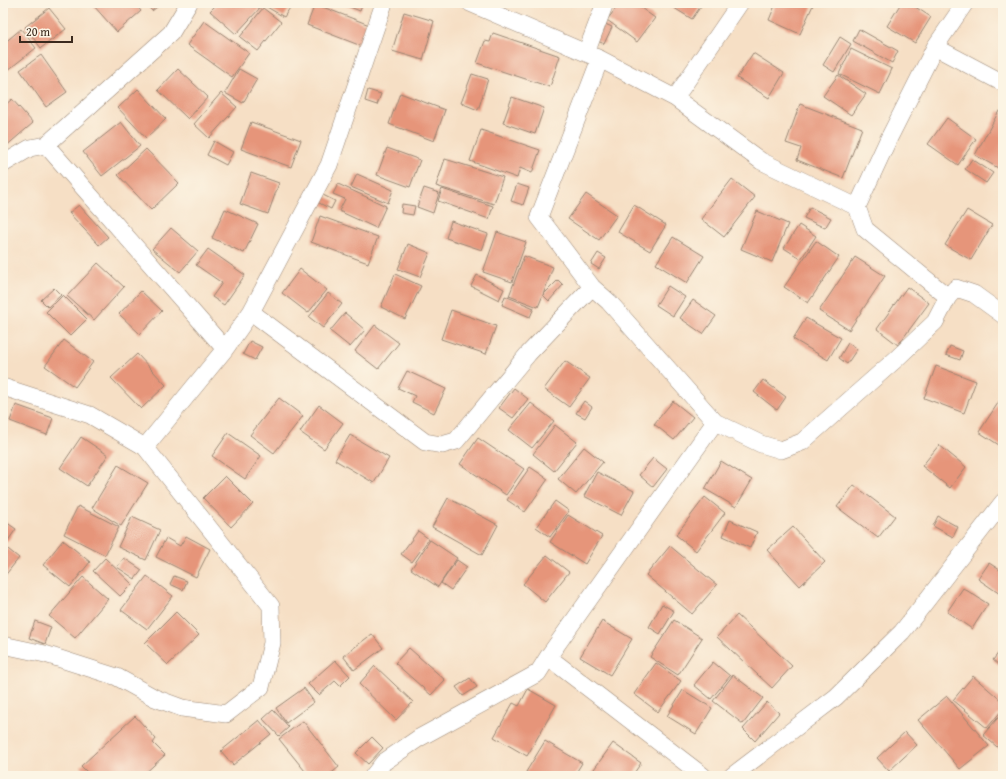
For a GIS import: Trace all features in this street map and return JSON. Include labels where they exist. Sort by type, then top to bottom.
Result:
[{"type":"street","points":[[3,164],[30,148],[46,145],[171,33],[189,3]]},
{"type":"street","points":[[145,447],[225,349],[251,312],[329,165],[384,3]]},
{"type":"street","points":[[470,3],[593,56],[675,98],[761,161],[857,207],[865,229],[948,297]]},
{"type":"street","points":[[605,3],[593,56],[539,217],[592,287],[609,302],[716,422],[761,444],[781,450],[802,442],[895,360],[935,322],[948,297],[956,288],[974,294],[1003,315]]},
{"type":"street","points":[[675,98],[740,3]]},
{"type":"street","points":[[857,207],[888,140],[935,47],[965,3]]},
{"type":"street","points":[[935,47],[1003,83]]},
{"type":"street","points":[[46,145],[225,349]]},
{"type":"street","points":[[251,312],[425,442],[442,445],[456,441],[528,354],[592,287]]},
{"type":"street","points":[[3,386],[90,415],[145,447],[271,606],[272,644],[261,687],[226,714],[182,708],[155,698],[117,677],[45,654],[3,645]]},
{"type":"street","points":[[373,776],[384,762],[419,738],[538,673],[716,422]]},
{"type":"street","points":[[732,776],[836,697],[902,632],[1003,502]]},
{"type":"street","points":[[548,657],[703,776]]},
{"type":"building","points":[[95,3],[134,3],[141,11],[117,32],[93,5]]},
{"type":"building","points":[[145,3],[162,3],[152,11]]},
{"type":"building","points":[[218,3],[257,3],[261,7],[236,34],[210,11]]},
{"type":"building","points":[[260,3],[293,3],[284,17]]},
{"type":"building","points":[[340,3],[363,3],[360,11]]},
{"type":"building","points":[[620,3],[634,3],[655,18],[637,42],[607,20]]},
{"type":"building","points":[[666,3],[703,3],[692,19]]},
{"type":"building","points":[[776,3],[808,3],[813,5],[800,34],[769,20]]},
{"type":"building","points":[[901,3],[909,3],[931,17],[915,43],[887,26]]},
{"type":"building","points":[[315,4],[372,26],[364,47],[307,25]]},
{"type":"building","points":[[49,8],[66,29],[41,48],[25,27]]},
{"type":"building","points":[[263,8],[281,22],[258,51],[240,37]]},
{"type":"building","points":[[404,12],[434,21],[423,60],[392,51]]},
{"type":"building","points":[[204,21],[249,53],[232,77],[187,45]]},
{"type":"building","points":[[603,23],[612,27],[604,44],[594,39]]},
{"type":"building","points":[[21,29],[36,48],[8,70],[3,65],[3,44]]},
{"type":"building","points":[[859,29],[898,51],[892,63],[853,41]]},
{"type":"building","points":[[493,33],[560,56],[550,87],[477,63],[485,41],[490,42]]},
{"type":"building","points":[[840,37],[851,44],[834,72],[823,65]]},
{"type":"building","points":[[851,49],[892,69],[880,94],[839,74]]},
{"type":"building","points":[[753,53],[784,73],[769,98],[737,78]]},
{"type":"building","points":[[41,55],[67,92],[46,107],[20,70]]},
{"type":"building","points":[[178,69],[208,97],[188,119],[158,90]]},
{"type":"building","points":[[239,69],[257,79],[243,103],[225,93]]},
{"type":"building","points":[[472,74],[488,79],[478,110],[461,103]]},
{"type":"building","points":[[838,75],[866,94],[851,115],[823,96]]},
{"type":"building","points":[[138,89],[166,119],[146,138],[118,108]]},
{"type":"building","points":[[368,90],[381,94],[377,105],[365,101]]},
{"type":"building","points":[[221,93],[237,107],[209,138],[194,124]]},
{"type":"building","points":[[400,93],[445,110],[434,141],[389,124]]},
{"type":"building","points":[[512,97],[544,108],[535,134],[503,123]]},
{"type":"building","points":[[12,99],[33,123],[5,147],[3,145],[3,107]]},
{"type":"building","points":[[800,104],[862,128],[843,178],[797,160],[801,148],[786,143]]},
{"type":"building","points":[[999,111],[1003,113],[1003,163],[1000,169],[975,155]]},
{"type":"building","points":[[947,118],[976,139],[958,165],[928,144]]},
{"type":"building","points":[[121,122],[140,146],[102,176],[83,152]]},
{"type":"building","points":[[251,122],[301,140],[291,167],[241,149]]},
{"type":"building","points":[[481,130],[540,150],[532,173],[520,168],[517,178],[470,161]]},
{"type":"building","points":[[214,141],[233,152],[226,165],[207,155]]},
{"type":"building","points":[[387,148],[420,160],[410,187],[377,175]]},
{"type":"building","points":[[146,149],[179,183],[151,210],[118,175]]},
{"type":"building","points":[[445,159],[503,177],[494,204],[436,186]]},
{"type":"building","points":[[972,159],[993,173],[986,183],[965,169]]},
{"type":"building","points":[[251,173],[279,183],[268,214],[240,204]]},
{"type":"building","points":[[357,174],[393,190],[388,203],[351,187]]},
{"type":"building","points":[[732,179],[755,197],[724,237],[701,219]]},
{"type":"building","points":[[338,184],[386,206],[376,228],[339,211],[345,199],[333,194]]},
{"type":"building","points":[[517,184],[529,188],[523,205],[511,201]]},
{"type":"building","points":[[424,188],[439,193],[433,213],[417,207]]},
{"type":"building","points":[[442,189],[493,206],[489,219],[438,201]]},
{"type":"building","points":[[321,194],[335,201],[331,209],[317,202]]},
{"type":"building","points":[[586,194],[617,215],[599,240],[568,219]]},
{"type":"building","points":[[402,204],[415,206],[413,215],[401,213]]},
{"type":"building","points":[[79,205],[108,237],[99,245],[69,213]]},
{"type":"building","points":[[634,205],[666,225],[650,251],[618,232]]},
{"type":"building","points":[[810,207],[831,218],[825,228],[804,218]]},
{"type":"building","points":[[225,209],[258,224],[244,253],[212,238]]},
{"type":"building","points":[[967,210],[992,225],[971,260],[945,245]]},
{"type":"building","points":[[757,211],[788,224],[772,262],[741,249]]},
{"type":"building","points":[[320,216],[378,237],[368,263],[311,242]]},
{"type":"building","points":[[451,221],[488,234],[482,250],[446,238]]},
{"type":"building","points":[[799,225],[816,236],[801,259],[784,248]]},
{"type":"building","points":[[171,228],[198,251],[180,272],[152,249]]},
{"type":"building","points":[[497,232],[526,242],[512,282],[483,272]]},
{"type":"building","points":[[673,237],[704,256],[687,283],[656,264]]},
{"type":"building","points":[[816,241],[839,257],[808,303],[784,287]]},
{"type":"building","points":[[408,244],[430,253],[420,277],[398,269]]},
{"type":"building","points":[[208,249],[245,275],[224,305],[212,297],[222,283],[196,265]]},
{"type":"building","points":[[598,253],[606,258],[599,269],[591,264]]},
{"type":"building","points":[[524,256],[553,267],[538,307],[509,296]]},
{"type":"building","points":[[855,257],[885,276],[849,330],[819,311]]},
{"type":"building","points":[[98,263],[124,287],[94,320],[67,296]]},
{"type":"building","points":[[300,269],[327,290],[308,313],[282,293]]},
{"type":"building","points":[[395,274],[421,286],[405,319],[381,307]]},
{"type":"building","points":[[477,275],[504,289],[499,300],[471,286]]},
{"type":"building","points":[[558,280],[563,285],[549,301],[543,295]]},
{"type":"building","points":[[668,286],[685,297],[673,316],[656,305]]},
{"type":"building","points":[[907,287],[929,303],[898,345],[877,329]]},
{"type":"building","points":[[54,288],[61,295],[48,307],[41,300]]},
{"type":"building","points":[[141,291],[162,311],[140,334],[119,314]]},
{"type":"building","points":[[328,293],[342,304],[323,328],[309,317]]},
{"type":"building","points":[[63,295],[87,319],[70,336],[46,312]]},
{"type":"building","points":[[505,296],[534,308],[530,317],[502,305]]},
{"type":"building","points":[[693,300],[716,316],[703,334],[680,318]]},
{"type":"building","points":[[451,310],[496,326],[486,354],[441,339]]},
{"type":"building","points":[[345,313],[365,330],[350,347],[330,331]]},
{"type":"building","points":[[806,318],[841,338],[828,360],[793,339]]},
{"type":"building","points":[[375,325],[399,343],[378,369],[355,351]]},
{"type":"building","points":[[64,340],[93,362],[75,387],[45,366]]},
{"type":"building","points":[[250,341],[262,347],[255,360],[243,354]]},
{"type":"building","points":[[848,343],[857,349],[847,364],[839,358]]},
{"type":"building","points":[[950,346],[963,351],[960,360],[946,355]]},
{"type":"building","points":[[137,354],[166,385],[141,409],[111,378]]},
{"type":"building","points":[[565,361],[590,378],[569,407],[544,389]]},
{"type":"building","points":[[936,366],[976,381],[964,413],[924,398]]},
{"type":"building","points":[[407,371],[446,389],[434,413],[412,402],[415,396],[398,388]]},
{"type":"building","points":[[763,380],[786,397],[777,410],[754,392]]},
{"type":"building","points":[[514,388],[528,399],[513,418],[499,408]]},
{"type":"building","points":[[279,398],[303,416],[274,453],[250,435]]},
{"type":"building","points":[[1000,400],[1003,402],[1002,447],[979,432]]},
{"type":"building","points":[[584,401],[592,407],[585,418],[576,413]]},
{"type":"building","points":[[673,401],[693,417],[674,440],[654,424]]},
{"type":"building","points":[[531,403],[554,421],[532,448],[509,430]]},
{"type":"building","points":[[16,405],[53,418],[47,435],[10,421]]},
{"type":"building","points":[[319,405],[343,423],[324,449],[300,432]]},
{"type":"building","points":[[555,425],[577,442],[554,471],[533,454]]},
{"type":"building","points":[[228,433],[261,456],[245,479],[212,456]]},
{"type":"building","points":[[350,435],[389,458],[374,483],[335,460]]},
{"type":"building","points":[[81,437],[108,455],[87,486],[60,468]]},
{"type":"building","points":[[478,438],[524,469],[506,495],[460,464]]},
{"type":"building","points":[[939,445],[966,467],[950,488],[922,466]]},
{"type":"building","points":[[584,447],[603,462],[576,494],[558,479]]},
{"type":"building","points":[[653,458],[667,469],[653,487],[639,475]]},
{"type":"building","points":[[721,461],[752,480],[736,507],[705,489]]},
{"type":"building","points":[[118,465],[148,483],[121,526],[92,508]]},
{"type":"building","points":[[530,467],[548,479],[525,512],[507,500]]},
{"type":"building","points":[[597,472],[634,491],[621,515],[584,496]]},
{"type":"building","points":[[225,476],[253,504],[231,527],[203,498]]},
{"type":"building","points":[[854,485],[895,516],[878,538],[837,507]]},
{"type":"building","points":[[705,497],[725,513],[696,551],[676,535]]},
{"type":"building","points":[[448,498],[498,525],[482,555],[432,527]]},
{"type":"building","points":[[555,501],[569,511],[550,537],[536,527]]},
{"type":"building","points":[[78,506],[119,527],[105,555],[64,534]]},
{"type":"building","points":[[568,515],[602,536],[585,564],[550,542]]},
{"type":"building","points":[[938,516],[958,527],[953,537],[933,526]]},
{"type":"building","points":[[132,517],[160,530],[146,560],[118,547]]},
{"type":"building","points":[[3,520],[16,529],[7,542],[3,539]]},
{"type":"building","points":[[730,520],[757,532],[750,548],[723,536]]},
{"type":"building","points":[[793,527],[825,562],[800,586],[767,550]]},
{"type":"building","points":[[418,531],[429,539],[412,562],[401,554]]},
{"type":"building","points":[[186,536],[210,549],[196,577],[156,557],[166,538],[180,546]]},
{"type":"building","points":[[63,540],[90,562],[70,587],[43,565]]},
{"type":"building","points":[[430,540],[457,558],[438,587],[411,569]]},
{"type":"building","points":[[3,545],[19,558],[3,578]]},
{"type":"building","points":[[670,546],[717,585],[692,614],[646,575]]},
{"type":"building","points":[[547,555],[569,572],[545,602],[523,584]]},
{"type":"building","points":[[105,558],[132,584],[120,596],[93,571]]},
{"type":"building","points":[[124,558],[142,570],[135,579],[117,567]]},
{"type":"building","points":[[457,560],[467,567],[451,590],[441,583]]},
{"type":"building","points":[[989,563],[1003,572],[1003,590],[1000,594],[978,579]]},
{"type":"building","points":[[147,576],[173,596],[147,629],[121,610]]},
{"type":"building","points":[[174,576],[187,581],[183,590],[170,584]]},
{"type":"building","points":[[83,577],[108,599],[75,638],[49,616]]},
{"type":"building","points":[[963,588],[988,604],[972,629],[947,612]]},
{"type":"building","points":[[662,604],[674,611],[660,634],[649,627]]},
{"type":"building","points":[[176,612],[199,635],[168,665],[145,643]]},
{"type":"building","points":[[737,615],[792,666],[772,688],[717,637]]},
{"type":"building","points":[[674,620],[702,638],[678,675],[650,657]]},
{"type":"building","points":[[35,621],[51,627],[45,644],[29,638]]},
{"type":"building","points":[[602,621],[632,639],[610,675],[580,657]]},
{"type":"building","points":[[372,634],[383,648],[354,670],[343,656]]},
{"type":"building","points":[[1003,647],[1003,668],[993,660]]},
{"type":"building","points":[[409,648],[445,680],[431,695],[395,663]]},
{"type":"building","points":[[335,660],[350,676],[340,686],[335,681],[319,695],[308,684]]},
{"type":"building","points":[[713,662],[730,676],[711,699],[694,685]]},
{"type":"building","points":[[656,663],[681,681],[658,712],[634,694]]},
{"type":"building","points":[[375,666],[413,702],[396,720],[359,684]]},
{"type":"building","points":[[733,675],[763,698],[743,724],[713,701]]},
{"type":"building","points":[[973,676],[1003,702],[1003,709],[987,728],[953,700]]},
{"type":"building","points":[[470,678],[477,687],[463,696],[456,687]]},
{"type":"building","points":[[304,688],[314,702],[286,723],[276,708]]},
{"type":"building","points":[[528,689],[556,705],[527,756],[494,737],[513,703],[519,706]]},
{"type":"building","points":[[683,690],[712,708],[696,734],[667,716]]},
{"type":"building","points":[[947,696],[989,746],[960,769],[918,720]]},
{"type":"building","points":[[767,702],[779,713],[755,741],[743,729]]},
{"type":"building","points":[[273,710],[289,727],[279,736],[263,719]]},
{"type":"building","points":[[1003,712],[1003,752],[983,735]]},
{"type":"building","points":[[135,716],[156,739],[153,743],[165,755],[142,776],[91,776],[81,766]]},
{"type":"building","points":[[259,720],[271,734],[233,765],[221,751]]},
{"type":"building","points":[[303,721],[339,767],[328,776],[309,776],[279,739]]},
{"type":"building","points":[[905,732],[917,745],[889,771],[877,758]]},
{"type":"building","points":[[372,737],[383,748],[368,764],[356,753]]},
{"type":"building","points":[[545,741],[582,763],[574,776],[532,776],[526,772]]},
{"type":"building","points":[[613,743],[641,763],[632,776],[589,776]]}]
